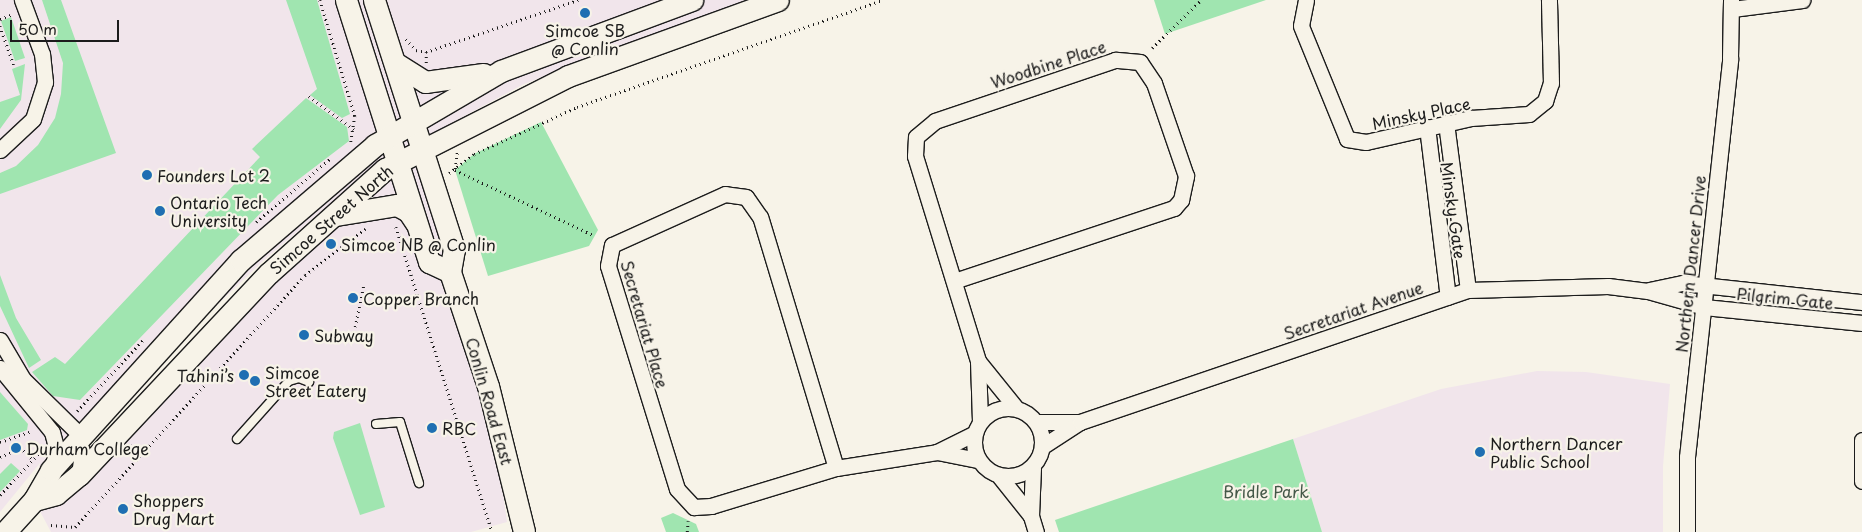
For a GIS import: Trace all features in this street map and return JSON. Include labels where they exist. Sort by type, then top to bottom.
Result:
[{"type":"main road","points":[[346,0],[429,262],[450,272]]},
{"type":"main road","name":"Conlin Road East","points":[[374,0],[454,249],[450,272],[488,386],[524,532]]},
{"type":"main road","name":"Simcoe Street North","points":[[5,532],[34,500],[42,465],[80,438],[274,227],[390,136],[413,120],[501,71],[692,0]]},
{"type":"main road","name":"Simcoe Street North","points":[[34,500],[56,494],[78,475],[269,273],[331,216],[397,162],[422,147],[568,76],[778,0]]},
{"type":"main road","points":[[395,63],[425,82],[501,71]]},
{"type":"main road","points":[[331,216],[392,205],[408,211],[418,226]]},
{"type":"street","points":[[0,150],[33,119],[44,82],[42,54],[22,0]]},
{"type":"street","name":"Minsky Place","points":[[1306,0],[1301,26],[1347,139],[1366,142],[1446,123],[1529,114],[1545,101],[1551,83],[1549,0]]},
{"type":"street","points":[[1732,4],[1802,0]]},
{"type":"street","name":"Northern Dancer Drive","points":[[1687,532],[1685,482],[1706,287],[1732,4]]},
{"type":"street","name":"Woodbine Place","points":[[954,281],[1174,208],[1181,200],[1186,176],[1154,83],[1140,62],[1129,58],[1105,63],[935,121],[916,137],[915,156],[978,361],[976,427]]},
{"type":"street","name":"Minsky Gate","points":[[1446,123],[1468,290]]},
{"type":"street","name":"Minsky Gate","points":[[1427,127],[1448,297]]},
{"type":"street","name":"Secretariat Place","points":[[836,468],[760,216],[746,197],[725,194],[612,245],[608,266],[683,498],[694,507],[711,506],[836,468],[937,452],[978,460]]},
{"type":"street","name":"Secretariat Avenue","points":[[1648,291],[1683,283],[1706,287]]},
{"type":"street","name":"Secretariat Avenue","points":[[1043,446],[1080,422],[1468,290],[1564,285],[1648,291],[1704,307]]},
{"type":"street","name":"Pilgrim Gate","points":[[1706,287],[1862,302]]},
{"type":"street","name":"Pilgrim Gate","points":[[1704,307],[1862,323]]},
{"type":"street","points":[[0,340],[23,379],[80,438],[78,475]]},
{"type":"street","name":"Woodbine Place","points":[[978,361],[1016,408]]},
{"type":"street","points":[[0,368],[52,432],[57,451],[42,465]]},
{"type":"street","points":[[1031,516],[1000,477],[978,460],[976,427],[1000,409],[1016,408],[1037,422],[1043,446],[1032,468],[1031,516],[1036,532]]},
{"type":"street","name":"Secretariat Avenue","points":[[1037,422],[1080,422]]},
{"type":"street","name":"Secretariat Place","points":[[937,452],[976,427]]},
{"type":"street","points":[[1862,440],[1862,481]]},
{"type":"street","points":[[1000,477],[1032,468]]},
{"type":"lane","points":[[237,439],[289,381],[298,378],[310,382]]},
{"type":"lane","points":[[376,424],[400,422],[419,483]]},
{"type":"path","points":[[309,96],[355,130],[355,116],[320,0]]},
{"type":"path","points":[[404,36],[416,50],[426,52],[578,0]]},
{"type":"path","points":[[593,235],[455,170],[474,154],[577,107],[882,0]]},
{"type":"path","points":[[1152,48],[1201,0]]},
{"type":"path","points":[[0,19],[13,14]]},
{"type":"path","points":[[0,26],[14,65]]},
{"type":"path","points":[[392,205],[391,217],[492,532]]},
{"type":"path","points":[[51,525],[75,527],[306,275],[372,225]]},
{"type":"path","points":[[355,328],[364,283]]},
{"type":"path","points":[[0,442],[37,429]]},
{"type":"path","points":[[20,447],[42,465]]},
{"type":"path","points":[[0,456],[16,450]]},
{"type":"path","points":[[687,532],[688,519]]},
{"type":"shaded area","points":[[0,0],[748,0],[524,84],[379,162],[263,261],[100,416],[41,481],[56,494],[119,422],[423,147],[488,386],[507,522],[471,532],[51,532],[34,500],[40,463],[0,512]]},
{"type":"shaded area","name":"Northern Dancer Public School","points":[[1537,371],[1586,372],[1670,384],[1663,466],[1663,532],[1322,532],[1293,439],[1441,389]]},
{"type":"green space","points":[[42,0],[61,0],[116,153],[0,194],[0,173],[16,166],[38,145],[55,118],[61,94],[63,63]]},
{"type":"green space","points":[[286,0],[317,0],[350,114],[342,118],[310,95],[317,89]]},
{"type":"green space","points":[[1154,0],[1266,0],[1165,34]]},
{"type":"green space","points":[[11,17],[25,58],[15,61],[1,21]]},
{"type":"green space","points":[[25,64],[21,100],[0,129],[0,102],[20,95],[12,69]]},
{"type":"green space","points":[[306,98],[347,127],[349,141],[278,195],[80,400],[53,396],[32,372],[55,357],[65,364],[260,157],[252,149]]},
{"type":"green space","points":[[541,122],[598,230],[589,246],[488,276],[455,170],[474,154]]},
{"type":"green space","points":[[0,275],[16,318],[41,360],[29,368],[0,306]]},
{"type":"green space","points":[[0,392],[28,424],[27,430],[0,440]]},
{"type":"green space","points":[[360,423],[385,507],[360,515],[333,438],[334,432]]},
{"type":"green space","name":"Bridle Park","points":[[1293,439],[1322,532],[1059,532],[1055,520]]},
{"type":"green space","points":[[11,463],[20,471],[0,492],[0,474]]},
{"type":"green space","points":[[673,513],[696,524],[699,532],[666,532],[661,518]]},
{"type":"place","name":"Simcoe SB @ Conlin","points":[[585,13]]},
{"type":"place","name":"Founders Lot 2","points":[[147,175]]},
{"type":"place","name":"Ontario Tech University","points":[[160,211]]},
{"type":"place","name":"Simcoe NB @ Conlin","points":[[331,244]]},
{"type":"place","name":"Copper Branch","points":[[353,298]]},
{"type":"place","name":"Subway","points":[[304,335]]},
{"type":"place","name":"Tahini’s","points":[[244,375]]},
{"type":"place","name":"Simcoe Street Eatery","points":[[255,381]]},
{"type":"place","name":"RBC","points":[[432,428]]},
{"type":"place","name":"Durham College","points":[[16,448]]},
{"type":"place","name":"Northern Dancer Public School","points":[[1480,452]]},
{"type":"place","name":"Shoppers Drug Mart","points":[[123,509]]}]
